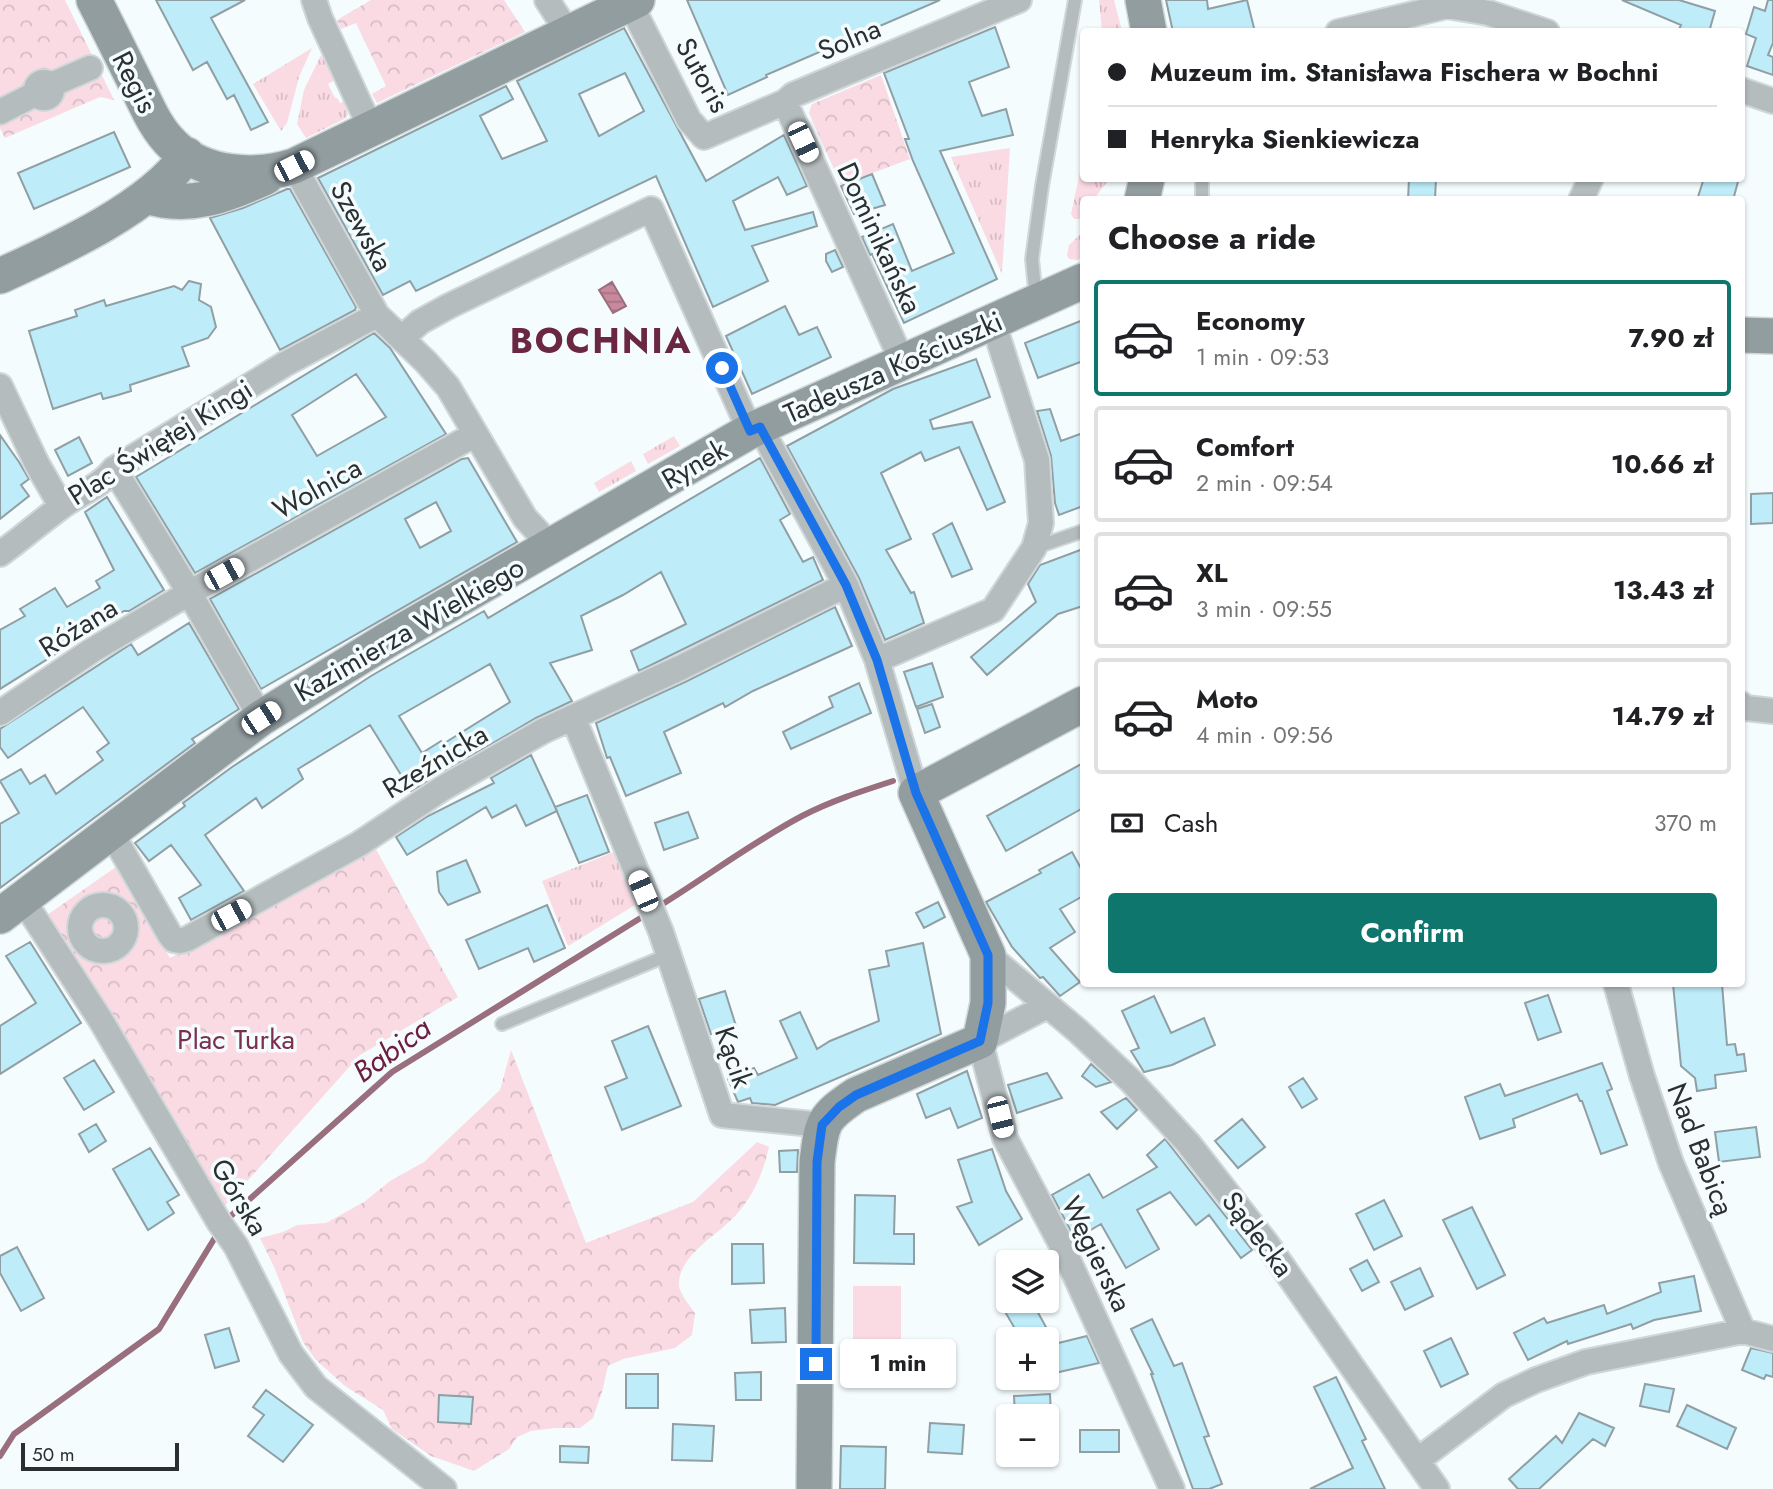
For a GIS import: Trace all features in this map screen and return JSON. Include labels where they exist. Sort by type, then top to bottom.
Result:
[{"type":"street","name":"Regis","points":[[94,0],[156,124],[174,146],[213,168],[242,174],[288,168]]},
{"type":"street","points":[[314,0],[371,129]]},
{"type":"street","points":[[547,0],[569,34]]},
{"type":"street","name":"Solna","points":[[704,137],[785,102],[793,95],[1019,0]]},
{"type":"street","points":[[1143,0],[1148,28]]},
{"type":"street","points":[[146,196],[166,202],[212,198],[288,168],[634,1]]},
{"type":"street","name":"Sutoris","points":[[634,1],[689,120],[704,137]]},
{"type":"street","points":[[1353,28],[1446,3],[1489,13],[1534,28]]},
{"type":"street","points":[[0,112],[90,68]]},
{"type":"street","points":[[1745,91],[1773,101]]},
{"type":"street","name":"Dominikańska","points":[[785,102],[902,361]]},
{"type":"street","points":[[0,276],[74,242],[146,196],[176,171],[187,155]]},
{"type":"street","name":"Szewska","points":[[288,168],[377,315]]},
{"type":"street","name":"Rynek","points":[[402,338],[420,322],[449,306],[651,209],[755,429],[550,545]]},
{"type":"street","name":"Tadeusza Kościuszki","points":[[755,429],[1080,282]]},
{"type":"street","points":[[377,315],[447,387],[525,518],[550,545]]},
{"type":"street","name":"Plac Świętej Kingi","points":[[0,386],[37,464],[61,506],[106,480],[114,469],[285,364],[377,315]]},
{"type":"street","points":[[877,660],[993,610],[1034,548],[1041,523],[1037,460],[993,322]]},
{"type":"street","points":[[1745,335],[1773,336]]},
{"type":"street","name":"Sądecka","points":[[755,429],[846,585],[877,660],[916,793],[988,955],[988,1003],[980,1041]]},
{"type":"street","name":"Wolnica","points":[[189,593],[474,435]]},
{"type":"street","points":[[114,469],[261,718]]},
{"type":"street","points":[[0,554],[33,531],[61,506]]},
{"type":"street","name":"Kazimierza Wielkiego","points":[[12,908],[261,718],[550,545]]},
{"type":"street","name":"Rzeźnicka","points":[[111,831],[170,934],[174,940],[180,942],[359,844],[443,788],[543,731],[658,679],[846,585]]},
{"type":"street","name":"Różana","points":[[0,713],[92,651],[189,593]]},
{"type":"street","points":[[916,793],[1080,706]]},
{"type":"street","points":[[1745,707],[1773,711]]},
{"type":"street","name":"Kącik","points":[[573,717],[657,923],[722,1115],[822,1125]]},
{"type":"street","name":"Górska","points":[[12,908],[100,1019],[224,1229],[291,1354],[316,1387],[444,1489]]},
{"type":"street","name":"Sądecka","points":[[988,955],[1078,1031],[1131,1081],[1188,1143],[1267,1244],[1437,1489]]},
{"type":"street","name":"Nad Babicą","points":[[1617,987],[1642,1076],[1671,1163],[1743,1332]]},
{"type":"street","points":[[814,1489],[817,1162],[822,1125],[839,1107],[856,1095],[980,1041],[1047,1006]]},
{"type":"street","name":"Węgierska","points":[[980,1041],[1005,1138],[1061,1244],[1172,1489]]},
{"type":"street","points":[[1418,1460],[1504,1395],[1586,1362],[1743,1332],[1773,1339]]},
{"type":"lane","points":[[1037,303],[1032,258],[1042,186],[1076,0]]},
{"type":"lane","points":[[1034,548],[1080,532]]},
{"type":"lane","points":[[502,1024],[668,955]]},
{"type":"green space","points":[[0,0],[65,0],[114,100],[100,97],[5,138],[0,128]]},
{"type":"green space","points":[[371,0],[504,0],[525,32],[377,103],[372,94],[386,86],[356,23],[341,29],[337,20]]},
{"type":"green space","points":[[1099,0],[1114,0],[1121,28],[1102,28]]},
{"type":"green space","points":[[312,48],[299,77],[287,123],[281,131],[253,84]]},
{"type":"green space","points":[[321,55],[335,80],[328,84],[335,98],[340,103],[344,101],[348,114],[346,118],[306,138],[297,124],[304,90]]},
{"type":"green space","points":[[881,75],[910,159],[841,185],[809,113],[812,104]]},
{"type":"green space","points":[[1010,148],[1002,274],[951,157]]},
{"type":"green space","points":[[1080,172],[1080,182],[1107,182],[1096,196],[1080,196],[1079,219],[1074,219],[1071,214]]},
{"type":"green space","points":[[1080,235],[1078,260],[1069,259],[1069,245]]},
{"type":"green space","points":[[674,436],[680,446],[648,464],[643,454]]},
{"type":"green space","points":[[631,461],[636,471],[599,492],[594,483]]},
{"type":"green space","name":"Plac Turka","points":[[373,844],[458,997],[360,1055],[224,1207],[212,1206],[47,915],[116,867],[170,958]]},
{"type":"green space","points":[[616,851],[635,905],[568,946],[542,881]]},
{"type":"green space","points":[[511,1050],[586,1243],[693,1202],[757,1142],[769,1147],[761,1175],[748,1200],[729,1222],[700,1246],[680,1275],[680,1289],[695,1313],[692,1335],[675,1348],[623,1359],[608,1366],[593,1418],[580,1428],[531,1431],[517,1437],[509,1449],[474,1471],[431,1456],[392,1429],[383,1410],[345,1386],[315,1359],[303,1342],[260,1238],[297,1225],[326,1223],[364,1202],[390,1181],[424,1162],[500,1090]]},
{"type":"green space","points":[[853,1286],[901,1286],[901,1364],[853,1364]]},
{"type":"shaded area","points":[[612,282],[626,306],[613,313],[599,290]]},
{"type":"building","points":[[156,0],[245,0],[211,18],[268,122],[251,130],[234,95],[227,99],[207,62],[193,70]]},
{"type":"building","points":[[687,0],[940,0],[766,75],[767,77],[728,95]]},
{"type":"building","points":[[1166,0],[1207,0],[1208,9],[1247,0],[1254,28],[1172,28]]},
{"type":"building","points":[[1622,0],[1679,0],[1715,11],[1710,28],[1680,28],[1681,25]]},
{"type":"building","points":[[1768,0],[1773,0],[1773,43],[1768,55],[1773,57],[1773,75],[1747,66],[1756,38],[1746,34],[1754,7],[1765,11]]},
{"type":"building","points":[[995,27],[1009,67],[969,82],[982,116],[1006,109],[1013,135],[940,151],[997,279],[904,323],[862,237],[893,224],[912,271],[954,253],[913,161],[905,139],[909,139],[884,73]]},
{"type":"building","points":[[624,28],[706,181],[784,135],[807,186],[787,195],[778,177],[733,201],[745,230],[813,212],[817,226],[752,246],[768,281],[713,307],[656,176],[416,291],[410,281],[383,295],[318,178],[506,86],[513,99],[480,116],[502,159],[547,141],[517,81]],"holes":[[[625,73],[644,111],[599,136],[579,94]]]},
{"type":"building","points":[[114,132],[130,167],[34,209],[18,173]]},
{"type":"building","points":[[872,174],[885,205],[854,214],[841,186]]},
{"type":"building","points":[[1409,182],[1436,182],[1435,196],[1408,196]]},
{"type":"building","points":[[1703,182],[1738,182],[1734,196],[1698,196]]},
{"type":"building","points":[[290,189],[356,307],[355,310],[280,350],[210,218],[243,208]]},
{"type":"building","points":[[835,250],[843,267],[832,272],[826,261],[826,254]]},
{"type":"building","points":[[189,281],[201,284],[199,300],[211,307],[216,327],[208,338],[182,347],[189,366],[130,385],[131,391],[103,399],[101,393],[53,409],[29,331],[77,316],[75,310],[104,300],[106,306],[174,286],[182,290]]},
{"type":"building","points":[[785,306],[799,335],[817,327],[831,357],[752,394],[726,336]]},
{"type":"building","points":[[1080,321],[1080,362],[1038,378],[1025,343]]},
{"type":"building","points":[[374,333],[390,348],[446,434],[195,573],[136,477]],"holes":[[[356,374],[386,417],[317,456],[292,415]]]},
{"type":"building","points":[[976,359],[990,397],[930,420],[933,429],[972,422],[1005,502],[987,510],[959,447],[925,461],[921,452],[881,473],[911,539],[886,550],[911,593],[914,592],[924,623],[885,640],[859,578],[787,446],[893,389]]},
{"type":"building","points":[[1050,409],[1061,441],[1080,434],[1080,507],[1059,515],[1055,503],[1051,456],[1037,411]]},
{"type":"building","points":[[0,435],[29,479],[21,485],[29,496],[0,519]]},
{"type":"building","points":[[79,437],[92,463],[68,476],[55,450]]},
{"type":"building","points":[[468,458],[517,542],[261,689],[210,599]],"holes":[[[436,502],[451,531],[420,548],[405,519]]]},
{"type":"building","points":[[760,458],[790,514],[780,520],[803,562],[813,557],[823,580],[639,671],[631,651],[686,624],[661,572],[581,616],[592,650],[550,663],[572,701],[536,718],[411,791],[370,725],[298,769],[303,779],[262,808],[256,798],[205,835],[244,891],[191,920],[179,898],[201,885],[171,845],[149,861],[135,843],[232,767],[371,676],[484,611],[488,618]],"holes":[[[490,664],[510,702],[443,744],[441,741],[422,753],[399,716]]]},
{"type":"building","points":[[1773,493],[1773,523],[1751,524],[1751,494]]},
{"type":"building","points":[[107,497],[164,590],[129,611],[124,611],[0,689],[0,630],[25,616],[20,609],[55,588],[67,607],[100,588],[96,581],[114,570],[85,512]]},
{"type":"building","points":[[952,523],[972,569],[952,577],[933,534]]},
{"type":"building","points":[[1080,550],[1080,607],[1058,614],[987,675],[971,657],[1036,602],[1028,584],[1040,565]]},
{"type":"building","points":[[835,607],[852,646],[753,691],[725,707],[723,703],[664,732],[681,773],[626,796],[610,757],[607,758],[596,723]]},
{"type":"building","points":[[189,623],[239,709],[192,739],[195,743],[0,888],[0,824],[19,813],[0,781],[21,769],[30,784],[45,775],[56,794],[103,760],[97,752],[109,743],[83,707],[8,758],[0,747],[0,729],[131,644],[138,655]]},
{"type":"building","points":[[932,663],[943,697],[916,707],[904,672]]},
{"type":"building","points":[[859,683],[871,713],[791,749],[783,732],[833,707],[829,697]]},
{"type":"building","points":[[932,704],[940,727],[925,733],[917,709]]},
{"type":"building","points":[[531,755],[557,811],[526,826],[516,805],[492,818],[486,807],[407,855],[396,837],[428,816],[494,783],[491,778]]},
{"type":"building","points":[[1080,765],[1080,810],[1006,851],[987,816]]},
{"type":"building","points":[[587,795],[609,852],[579,863],[555,807]]},
{"type":"building","points":[[688,812],[698,838],[664,850],[655,823]]},
{"type":"building","points":[[1072,852],[1080,867],[1080,898],[1060,909],[1075,932],[1050,948],[1080,982],[1060,996],[1012,947],[986,902],[1041,873],[1039,870]]},
{"type":"building","points":[[466,860],[480,892],[448,905],[439,892],[437,872]]},
{"type":"building","points":[[938,902],[945,917],[924,928],[916,913]]},
{"type":"building","points":[[547,905],[565,948],[534,962],[528,948],[479,969],[466,940]]},
{"type":"building","points":[[30,942],[81,1023],[0,1074],[0,1026],[36,1003],[6,956]]},
{"type":"building","points":[[923,943],[941,1034],[775,1105],[752,1103],[750,1098],[738,1102],[728,1079],[754,1068],[758,1075],[797,1058],[780,1021],[800,1012],[817,1049],[879,1021],[869,970],[889,966],[886,951]]},
{"type":"building","points":[[1673,987],[1722,987],[1727,1045],[1735,1044],[1737,1055],[1744,1054],[1746,1071],[1715,1075],[1716,1088],[1697,1091],[1695,1078],[1681,1066]]},
{"type":"building","points":[[725,991],[736,1026],[711,1034],[699,999]]},
{"type":"building","points":[[1548,995],[1561,1032],[1538,1040],[1525,1003]]},
{"type":"building","points":[[1154,996],[1171,1033],[1204,1018],[1215,1045],[1172,1065],[1144,1072],[1131,1051],[1139,1048],[1122,1011]]},
{"type":"building","points":[[648,1026],[681,1106],[622,1130],[605,1087],[627,1078],[612,1041]]},
{"type":"building","points":[[94,1060],[114,1092],[84,1110],[64,1078]]},
{"type":"building","points":[[1602,1063],[1612,1089],[1607,1091],[1627,1145],[1601,1154],[1577,1094],[1513,1119],[1515,1127],[1480,1139],[1465,1097],[1500,1084],[1505,1096]]},
{"type":"building","points":[[1091,1064],[1111,1082],[1096,1087],[1082,1076]]},
{"type":"building","points":[[967,1071],[982,1118],[958,1128],[950,1108],[926,1118],[917,1094]]},
{"type":"building","points":[[1047,1073],[1062,1098],[1017,1113],[1008,1085]]},
{"type":"building","points":[[1303,1078],[1317,1099],[1302,1108],[1289,1087]]},
{"type":"building","points":[[1126,1098],[1137,1110],[1117,1129],[1101,1112]]},
{"type":"building","points":[[1242,1119],[1265,1147],[1238,1168],[1215,1141]]},
{"type":"building","points":[[96,1124],[106,1141],[89,1152],[79,1134]]},
{"type":"building","points":[[1756,1127],[1760,1157],[1719,1162],[1715,1132]]},
{"type":"building","points":[[1165,1139],[1252,1250],[1241,1258],[1209,1215],[1196,1225],[1170,1192],[1137,1210],[1159,1249],[1126,1268],[1101,1224],[1075,1239],[1052,1195],[1089,1174],[1103,1198],[1157,1167],[1147,1155]]},
{"type":"building","points":[[150,1148],[179,1195],[167,1202],[174,1213],[148,1230],[113,1169]]},
{"type":"building","points":[[992,1149],[1006,1191],[1022,1219],[979,1245],[957,1207],[972,1202],[958,1160]]},
{"type":"building","points":[[798,1150],[797,1172],[780,1172],[779,1151]]},
{"type":"building","points":[[855,1195],[895,1196],[894,1234],[914,1234],[914,1264],[854,1263]]},
{"type":"building","points":[[1384,1200],[1402,1236],[1374,1250],[1356,1214]]},
{"type":"building","points":[[1472,1207],[1505,1275],[1477,1289],[1443,1220]]},
{"type":"building","points":[[732,1244],[763,1244],[764,1283],[732,1284]]},
{"type":"building","points":[[17,1247],[44,1298],[21,1311],[0,1273],[0,1256]]},
{"type":"building","points":[[1367,1260],[1379,1282],[1362,1291],[1350,1269]]},
{"type":"building","points":[[1420,1268],[1433,1296],[1405,1310],[1391,1282]]},
{"type":"building","points":[[1694,1276],[1701,1311],[1654,1320],[1633,1329],[1631,1324],[1568,1344],[1567,1341],[1528,1360],[1514,1333],[1544,1318],[1547,1323],[1604,1305],[1607,1314],[1661,1292],[1659,1283]]},
{"type":"building","points":[[785,1308],[786,1342],[752,1343],[750,1310]]},
{"type":"building","points":[[1006,1313],[1038,1313],[1046,1327],[1014,1327]]},
{"type":"building","points":[[1152,1319],[1174,1366],[1182,1363],[1209,1436],[1204,1437],[1222,1484],[1209,1489],[1193,1489],[1153,1374],[1131,1329]]},
{"type":"building","points":[[229,1328],[239,1361],[215,1368],[205,1335]]},
{"type":"building","points":[[1087,1336],[1099,1363],[1059,1372],[1059,1343]]},
{"type":"building","points":[[1451,1338],[1468,1374],[1441,1387],[1424,1351]]},
{"type":"building","points":[[1751,1348],[1773,1353],[1773,1377],[1766,1375],[1764,1379],[1742,1370]]},
{"type":"building","points":[[761,1372],[761,1400],[736,1400],[735,1373]]},
{"type":"building","points":[[626,1374],[658,1374],[658,1408],[626,1408]]},
{"type":"building","points":[[1336,1377],[1366,1439],[1362,1441],[1385,1489],[1310,1489],[1353,1468],[1314,1387]]},
{"type":"building","points":[[1645,1384],[1674,1389],[1669,1412],[1640,1406]]},
{"type":"building","points":[[266,1390],[313,1425],[283,1462],[248,1436],[264,1415],[253,1407]]},
{"type":"building","points":[[1050,1394],[1050,1404],[1014,1404],[1014,1396]]},
{"type":"building","points":[[439,1395],[473,1397],[471,1424],[438,1422]]},
{"type":"building","points":[[1687,1405],[1736,1428],[1727,1449],[1677,1426]]},
{"type":"building","points":[[1579,1413],[1614,1428],[1605,1446],[1593,1439],[1539,1489],[1518,1489],[1509,1479],[1556,1436],[1562,1443]]},
{"type":"building","points":[[930,1423],[964,1425],[962,1454],[928,1452]]},
{"type":"building","points":[[673,1424],[714,1426],[712,1461],[672,1460]]},
{"type":"building","points":[[1080,1430],[1119,1430],[1119,1452],[1080,1452]]},
{"type":"building","points":[[560,1446],[589,1447],[588,1463],[560,1462]]},
{"type":"building","points":[[841,1446],[886,1447],[885,1489],[840,1489]]},
{"type":"waterway","name":"Babica","points":[[656,908],[802,816],[835,801],[893,781]]},
{"type":"waterway","name":"Babica","points":[[224,1222],[392,1072],[647,914]]},
{"type":"waterway","name":"Babica","points":[[0,1456],[14,1434],[159,1329],[219,1231]]},
{"type":"district","name":"BOCHNIA","points":[[601,341]]},
{"type":"route","points":[[722,368],[750,431],[760,427],[846,585],[877,660],[916,793],[988,955],[988,1003],[980,1041],[856,1095],[839,1107],[822,1125],[817,1162],[816,1364]]}]
